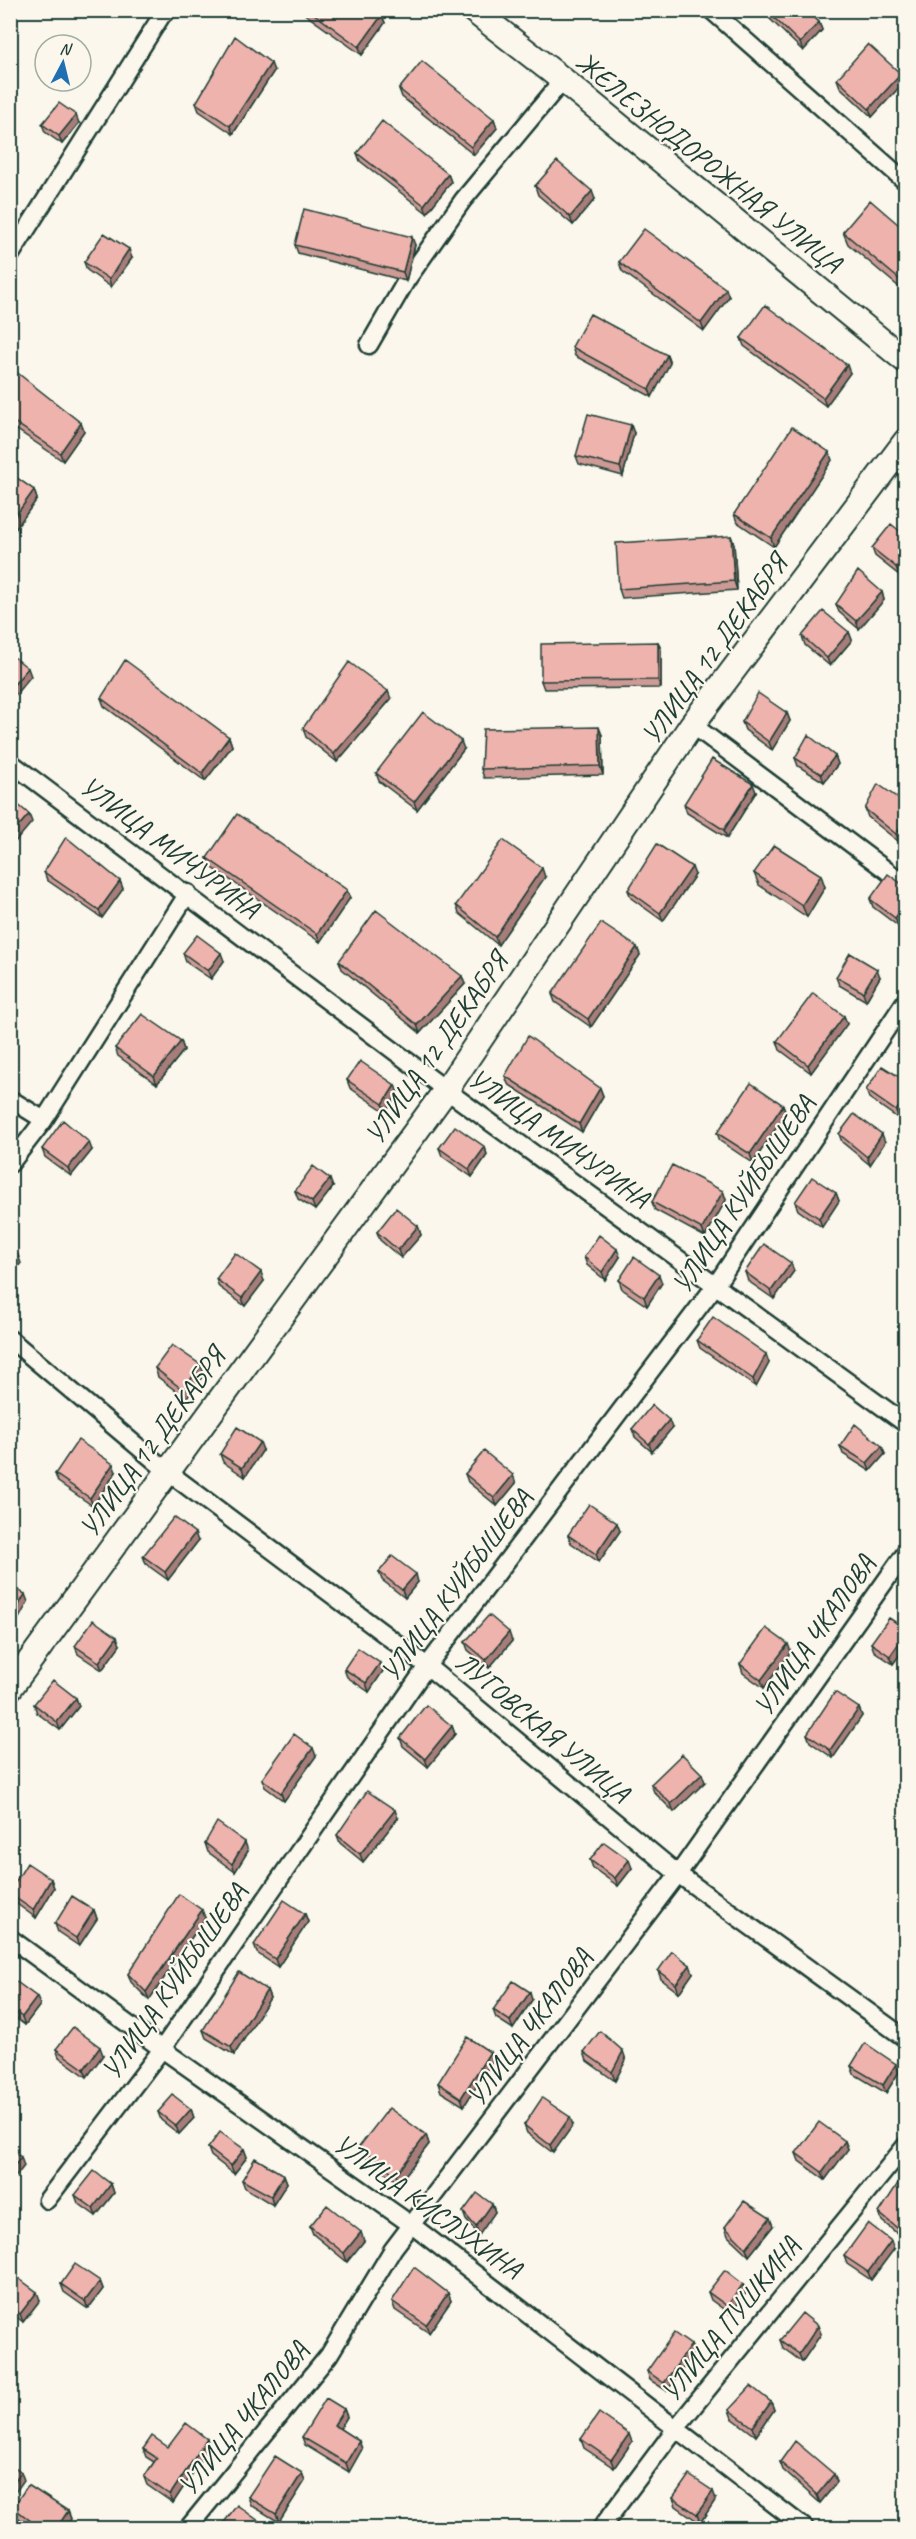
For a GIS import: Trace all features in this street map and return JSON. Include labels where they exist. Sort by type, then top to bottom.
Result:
[{"type":"street","points":[[10,256],[162,15],[168,10]]},
{"type":"street","name":"ЖЕЛЕЗНОДОРОЖНАЯ УЛИЦА","points":[[473,10],[563,80],[906,361]]},
{"type":"street","points":[[711,10],[906,182]]},
{"type":"street","points":[[369,345],[406,280],[463,200],[563,80]]},
{"type":"street","name":"УЛИЦА 12 ДЕКАБРЯ","points":[[10,1688],[446,1090],[694,726],[906,441]]},
{"type":"street","points":[[694,726],[906,885]]},
{"type":"street","name":"УЛИЦА МИЧУРИНА","points":[[10,762],[188,893],[446,1090],[906,1424]]},
{"type":"street","points":[[10,1164],[44,1120],[188,893]]},
{"type":"street","name":"УЛИЦА КУЙБЫШЕВА","points":[[47,2200],[162,2049],[427,1666],[715,1286],[906,1000]]},
{"type":"street","points":[[10,1099],[44,1120]]},
{"type":"street","name":"ЛУГОВСКАЯ УЛИЦА","points":[[10,1339],[168,1472],[427,1666],[678,1874],[906,2039]]},
{"type":"street","name":"УЛИЦА ЧКАЛОВА","points":[[188,2529],[329,2355],[393,2249],[414,2226],[678,1874],[906,1552]]},
{"type":"street","name":"УЛИЦА КИСЛУХИНА","points":[[10,1938],[162,2049],[414,2226],[805,2529]]},
{"type":"street","name":"УЛИЦА ПУШКИНА","points":[[601,2529],[676,2428],[906,2145]]},
{"type":"building","points":[[309,10],[376,10],[382,15],[359,47]]},
{"type":"building","points":[[766,10],[806,10],[819,22],[800,43]]},
{"type":"building","points":[[235,36],[271,63],[230,126],[196,103]]},
{"type":"building","points":[[868,44],[901,74],[869,109],[837,79]]},
{"type":"building","points":[[422,61],[494,119],[471,147],[399,89]]},
{"type":"building","points":[[59,103],[76,115],[59,136],[42,124]]},
{"type":"building","points":[[382,121],[448,174],[424,205],[357,153]]},
{"type":"building","points":[[557,161],[592,191],[570,217],[535,186]]},
{"type":"building","points":[[870,200],[906,231],[906,285],[843,232]]},
{"type":"building","points":[[304,209],[412,237],[403,272],[295,245]]},
{"type":"building","points":[[644,229],[726,289],[701,323],[619,262]]},
{"type":"building","points":[[104,233],[129,249],[109,279],[84,262]]},
{"type":"building","points":[[765,305],[847,365],[823,398],[741,338]]},
{"type":"building","points":[[590,314],[667,355],[649,389],[572,347]]},
{"type":"building","points":[[10,367],[81,423],[60,453],[10,419]]},
{"type":"building","points":[[588,414],[631,425],[620,467],[576,456]]},
{"type":"building","points":[[792,427],[829,452],[771,538],[734,514]]},
{"type":"building","points":[[10,473],[34,490],[11,522],[10,522]]},
{"type":"building","points":[[891,524],[906,536],[906,558],[896,567],[872,548]]},
{"type":"building","points":[[731,536],[734,581],[619,589],[616,543]]},
{"type":"building","points":[[858,571],[882,592],[856,621],[836,604]]},
{"type":"building","points":[[823,611],[849,632],[827,658],[802,636]]},
{"type":"building","points":[[658,642],[658,680],[541,681],[541,644]]},
{"type":"building","points":[[10,654],[28,668],[10,689]]},
{"type":"building","points":[[125,660],[229,737],[202,773],[101,698]]},
{"type":"building","points":[[349,662],[388,691],[334,754],[303,728]]},
{"type":"building","points":[[758,693],[787,713],[769,742],[742,722]]},
{"type":"building","points":[[423,712],[461,741],[414,802],[376,773]]},
{"type":"building","points":[[599,727],[600,766],[481,769],[483,729]]},
{"type":"building","points":[[808,735],[835,756],[821,774],[795,758]]},
{"type":"building","points":[[712,759],[753,784],[724,830],[684,804]]},
{"type":"building","points":[[878,784],[906,804],[906,820],[896,834],[865,809]]},
{"type":"building","points":[[10,798],[29,814],[10,836]]},
{"type":"building","points":[[237,814],[347,890],[317,934],[207,858]]},
{"type":"building","points":[[66,837],[120,881],[99,910],[44,872]]},
{"type":"building","points":[[503,840],[542,868],[495,937],[456,905]]},
{"type":"building","points":[[657,844],[692,867],[660,913],[628,890]]},
{"type":"building","points":[[774,845],[821,875],[802,905],[754,873]]},
{"type":"building","points":[[888,874],[906,887],[906,904],[895,918],[870,899]]},
{"type":"building","points":[[376,910],[462,976],[417,1025],[339,961]]},
{"type":"building","points":[[601,923],[637,947],[588,1019],[552,994]]},
{"type":"building","points":[[197,935],[221,953],[208,971],[183,953]]},
{"type":"building","points":[[850,953],[877,969],[863,992],[836,977]]},
{"type":"building","points":[[813,993],[844,1016],[808,1065],[777,1041]]},
{"type":"building","points":[[142,1014],[181,1041],[154,1076],[115,1048]]},
{"type":"building","points":[[528,1036],[600,1088],[579,1124],[505,1076]]},
{"type":"building","points":[[360,1061],[395,1085],[383,1104],[347,1080]]},
{"type":"building","points":[[882,1066],[906,1081],[906,1097],[896,1111],[866,1090]]},
{"type":"building","points":[[751,1083],[783,1105],[750,1154],[717,1133]]},
{"type":"building","points":[[854,1114],[882,1134],[867,1157],[839,1134]]},
{"type":"building","points":[[63,1120],[89,1142],[68,1168],[42,1149]]},
{"type":"building","points":[[455,1126],[485,1147],[469,1169],[439,1148]]},
{"type":"building","points":[[672,1165],[723,1191],[702,1229],[652,1202]]},
{"type":"building","points":[[313,1166],[330,1179],[312,1202],[295,1191]]},
{"type":"building","points":[[812,1177],[836,1193],[819,1218],[795,1202]]},
{"type":"building","points":[[396,1208],[418,1226],[398,1250],[377,1232]]},
{"type":"building","points":[[599,1235],[617,1249],[602,1272],[584,1257]]},
{"type":"building","points":[[764,1244],[791,1263],[771,1291],[745,1272]]},
{"type":"building","points":[[10,1250],[18,1255],[10,1265]]},
{"type":"building","points":[[235,1253],[261,1272],[242,1298],[216,1279]]},
{"type":"building","points":[[634,1257],[659,1275],[644,1297],[619,1280]]},
{"type":"building","points":[[713,1317],[766,1354],[753,1379],[697,1340]]},
{"type":"building","points":[[172,1345],[201,1365],[183,1390],[155,1368]]},
{"type":"building","points":[[652,1405],[669,1420],[649,1444],[632,1429]]},
{"type":"building","points":[[855,1424],[882,1446],[867,1463],[840,1446]]},
{"type":"building","points":[[237,1427],[260,1442],[242,1468],[220,1454]]},
{"type":"building","points":[[78,1440],[113,1464],[90,1498],[55,1474]]},
{"type":"building","points":[[484,1451],[513,1475],[494,1498],[465,1474]]},
{"type":"building","points":[[589,1504],[617,1523],[596,1554],[568,1535]]},
{"type":"building","points":[[174,1517],[195,1533],[165,1572],[143,1556]]},
{"type":"building","points":[[392,1556],[416,1574],[402,1590],[379,1572]]},
{"type":"building","points":[[10,1586],[25,1594],[10,1621]]},
{"type":"building","points":[[489,1615],[509,1632],[486,1660],[465,1642]]},
{"type":"building","points":[[889,1618],[906,1629],[906,1633],[890,1656],[871,1643]]},
{"type":"building","points":[[93,1620],[117,1637],[99,1662],[75,1646]]},
{"type":"building","points":[[766,1628],[788,1644],[761,1680],[740,1664]]},
{"type":"building","points":[[358,1648],[380,1663],[366,1683],[344,1669]]},
{"type":"building","points":[[53,1680],[76,1698],[57,1722],[34,1704]]},
{"type":"building","points":[[835,1692],[859,1708],[830,1750],[807,1734]]},
{"type":"building","points":[[426,1705],[452,1726],[425,1759],[400,1738]]},
{"type":"building","points":[[294,1734],[313,1748],[281,1793],[262,1779]]},
{"type":"building","points":[[682,1754],[702,1774],[671,1804],[651,1784]]},
{"type":"building","points":[[367,1791],[395,1810],[360,1854],[337,1835]]},
{"type":"building","points":[[217,1822],[245,1842],[232,1864],[205,1843]]},
{"type":"building","points":[[604,1842],[629,1860],[615,1878],[590,1860]]},
{"type":"building","points":[[27,1863],[51,1879],[33,1910],[10,1894]]},
{"type":"building","points":[[179,1894],[202,1910],[146,1992],[128,1974]]},
{"type":"building","points":[[72,1896],[94,1910],[76,1938],[55,1924]]},
{"type":"building","points":[[284,1900],[305,1914],[275,1959],[254,1945]]},
{"type":"building","points":[[672,1951],[690,1965],[676,1984],[658,1971]]},
{"type":"building","points":[[239,1972],[267,1990],[231,2047],[203,2030]]},
{"type":"building","points":[[10,1977],[37,1997],[22,2017],[10,2008]]},
{"type":"building","points":[[513,1981],[530,1992],[510,2021],[493,2010]]},
{"type":"building","points":[[73,2027],[100,2047],[84,2069],[56,2049]]},
{"type":"building","points":[[600,2031],[623,2051],[612,2072],[584,2052]]},
{"type":"building","points":[[467,2037],[490,2052],[461,2098],[438,2083]]},
{"type":"building","points":[[865,2043],[896,2064],[883,2085],[851,2066]]},
{"type":"building","points":[[173,2095],[191,2109],[176,2126],[158,2112]]},
{"type":"building","points":[[542,2098],[570,2117],[550,2145],[524,2125]]},
{"type":"building","points":[[389,2108],[426,2135],[396,2175],[359,2147]]},
{"type":"building","points":[[819,2122],[845,2141],[822,2172],[796,2153]]},
{"type":"building","points":[[220,2132],[244,2149],[231,2166],[208,2148]]},
{"type":"building","points":[[10,2150],[21,2157],[10,2171]]},
{"type":"building","points":[[255,2158],[284,2175],[271,2196],[242,2180]]},
{"type":"building","points":[[94,2171],[111,2184],[93,2208],[75,2195]]},
{"type":"building","points":[[902,2177],[906,2180],[906,2227],[902,2232],[879,2213]]},
{"type":"building","points":[[477,2193],[492,2204],[476,2227],[463,2212]]},
{"type":"building","points":[[744,2201],[770,2218],[746,2248],[725,2227]]},
{"type":"building","points":[[327,2205],[361,2232],[344,2253],[310,2226]]},
{"type":"building","points":[[868,2223],[891,2241],[868,2272],[844,2256]]},
{"type":"building","points":[[75,2264],[100,2281],[85,2301],[61,2284]]},
{"type":"building","points":[[414,2267],[448,2293],[426,2325],[392,2301]]},
{"type":"building","points":[[725,2270],[743,2284],[727,2306],[708,2292]]},
{"type":"building","points":[[14,2275],[37,2292],[20,2314],[10,2307],[10,2280]]},
{"type":"building","points":[[802,2313],[818,2326],[799,2354],[780,2340]]},
{"type":"building","points":[[674,2333],[691,2345],[664,2383],[647,2371]]},
{"type":"building","points":[[751,2386],[771,2402],[753,2427],[729,2410]]},
{"type":"building","points":[[326,2398],[344,2409],[334,2425],[359,2441],[346,2463],[302,2437]]},
{"type":"building","points":[[599,2413],[629,2434],[611,2460],[581,2439]]},
{"type":"building","points":[[186,2423],[207,2439],[170,2495],[144,2477],[157,2458],[143,2449],[152,2436],[168,2447]]},
{"type":"building","points":[[795,2441],[834,2474],[817,2495],[780,2462]]},
{"type":"building","points":[[275,2456],[302,2473],[276,2514],[248,2497]]},
{"type":"building","points":[[10,2463],[21,2472],[10,2487]]},
{"type":"building","points":[[689,2475],[713,2491],[697,2514],[673,2498]]},
{"type":"building","points":[[28,2485],[68,2511],[56,2529],[41,2529],[13,2507]]},
{"type":"building","points":[[237,2505],[267,2527],[266,2529],[219,2529]]}]
